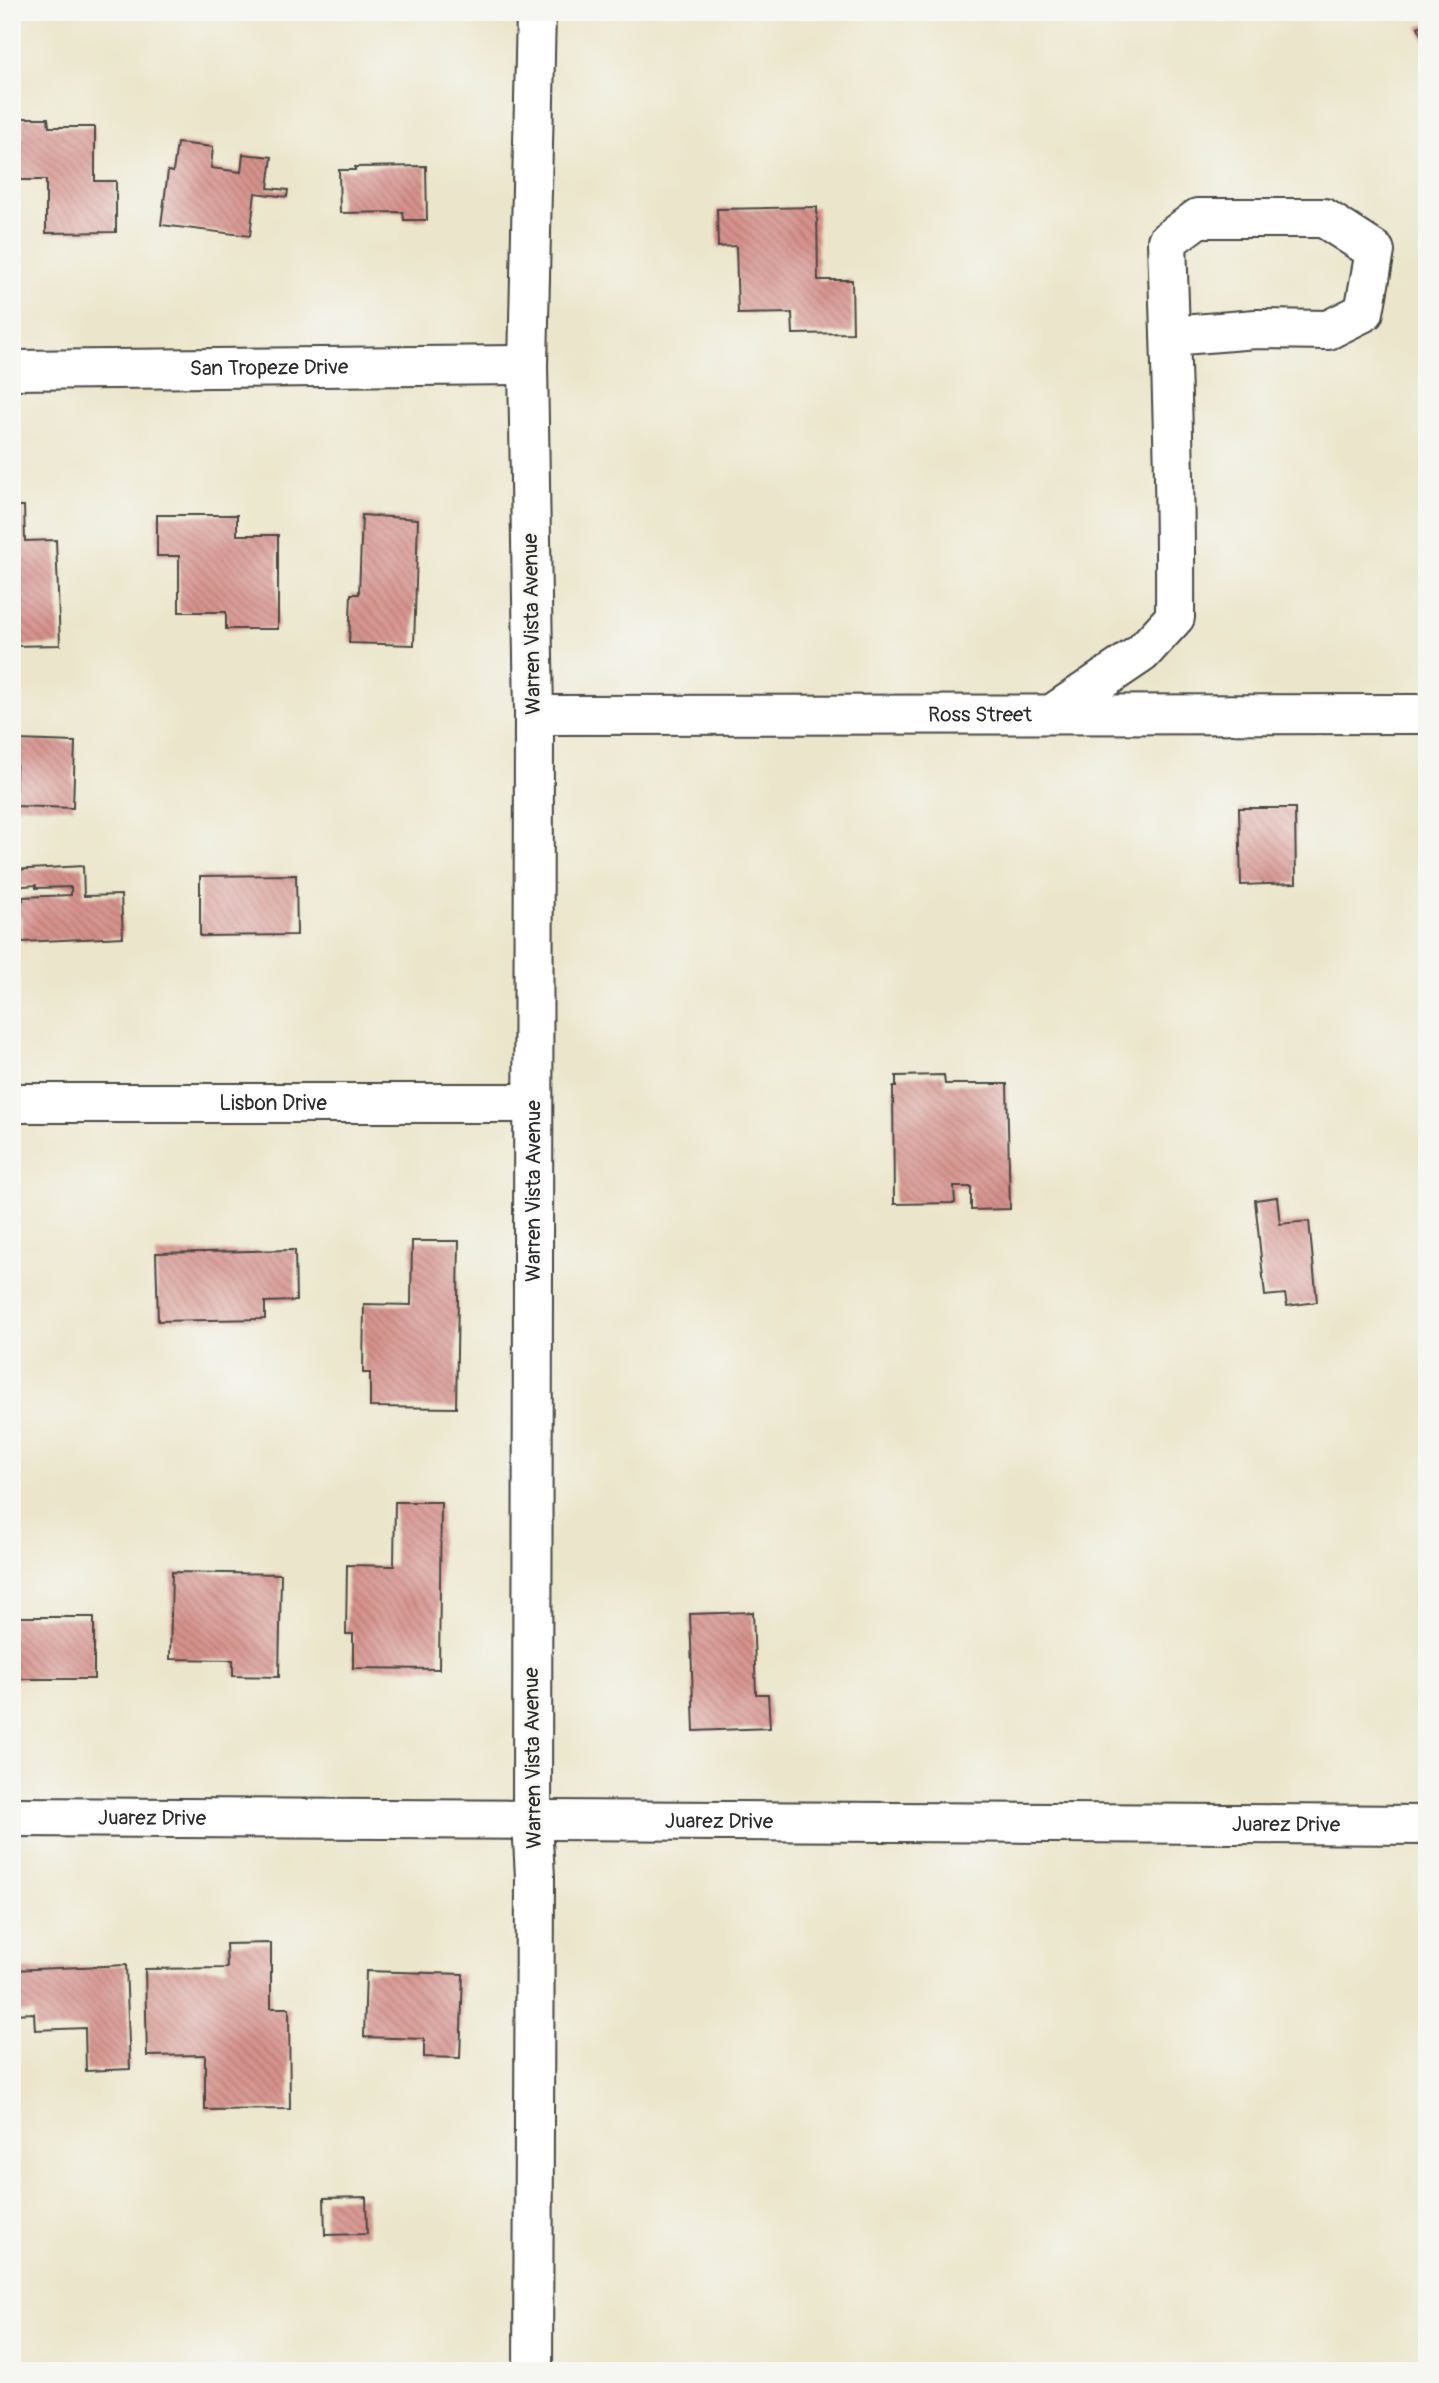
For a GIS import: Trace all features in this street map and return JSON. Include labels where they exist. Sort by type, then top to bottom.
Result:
[{"type":"street","name":"Warren Vista Avenue","points":[[533,2371],[534,715],[528,365],[536,12]]},
{"type":"street","points":[[1052,714],[1142,653],[1175,617],[1176,533],[1167,241],[1198,218],[1324,218],[1376,251],[1364,312],[1328,330],[1256,329],[1170,336]]},
{"type":"street","name":"San Tropeze Drive","points":[[12,370],[528,365]]},
{"type":"street","name":"Ross Street","points":[[534,715],[1427,714]]},
{"type":"street","name":"Lisbon Drive","points":[[12,1103],[533,1103]]},
{"type":"street","name":"Juarez Drive","points":[[12,1817],[1427,1825]]},
{"type":"building","points":[[1427,23],[1427,45],[1418,27]]},
{"type":"building","points":[[22,118],[48,118],[49,127],[95,127],[95,181],[116,181],[116,232],[46,233],[46,180],[12,180],[12,138],[22,138]]},
{"type":"building","points":[[177,143],[213,147],[211,168],[241,172],[243,154],[272,157],[268,188],[288,190],[287,197],[255,193],[250,236],[161,225],[168,171],[173,172]]},
{"type":"building","points":[[426,166],[427,220],[404,220],[403,212],[340,213],[339,170],[355,170],[355,167]]},
{"type":"building","points":[[817,207],[818,280],[852,280],[853,333],[793,334],[792,313],[738,314],[736,246],[718,247],[717,209]]},
{"type":"building","points":[[12,506],[24,506],[25,541],[56,540],[60,645],[12,646]]},
{"type":"building","points":[[157,515],[237,515],[237,535],[278,535],[278,629],[226,629],[226,612],[179,612],[179,556],[157,556]]},
{"type":"building","points":[[362,515],[418,519],[414,645],[349,643],[351,594],[359,594]]},
{"type":"building","points":[[17,740],[75,742],[73,808],[15,806]]},
{"type":"building","points":[[1239,808],[1295,808],[1296,883],[1241,885]]},
{"type":"building","points":[[83,866],[84,896],[121,895],[123,937],[22,942],[21,917],[12,918],[12,901],[23,900],[22,897],[71,895],[71,887],[12,887],[12,870]]},
{"type":"building","points":[[296,875],[297,935],[200,936],[200,876]]},
{"type":"building","points":[[944,1075],[945,1084],[1007,1084],[1010,1209],[971,1210],[971,1187],[954,1187],[955,1203],[894,1204],[893,1087],[896,1087],[896,1076]]},
{"type":"building","points":[[1277,1197],[1280,1224],[1309,1221],[1317,1302],[1287,1306],[1285,1294],[1265,1296],[1255,1200]]},
{"type":"building","points":[[412,1241],[459,1241],[456,1408],[370,1407],[370,1373],[363,1373],[364,1304],[411,1305]]},
{"type":"building","points":[[295,1250],[296,1301],[265,1302],[265,1319],[158,1321],[156,1253]]},
{"type":"building","points":[[395,1502],[441,1502],[439,1669],[353,1668],[353,1634],[346,1634],[347,1565],[394,1566]]},
{"type":"building","points":[[172,1572],[281,1574],[279,1677],[233,1676],[233,1660],[170,1659]]},
{"type":"building","points":[[753,1612],[756,1694],[768,1694],[770,1728],[694,1731],[690,1614]]},
{"type":"building","points":[[12,1617],[94,1617],[94,1679],[12,1679]]},
{"type":"building","points":[[271,1943],[271,2008],[289,2008],[290,2109],[205,2110],[205,2055],[147,2056],[145,1969],[227,1968],[226,1944]]},
{"type":"building","points":[[126,1965],[130,2069],[86,2071],[85,2028],[35,2030],[34,2013],[12,2014],[12,1970]]},
{"type":"building","points":[[366,1971],[463,1974],[460,2058],[424,2057],[424,2039],[364,2037]]},
{"type":"building","points":[[366,2197],[367,2234],[325,2235],[324,2198]]}]
